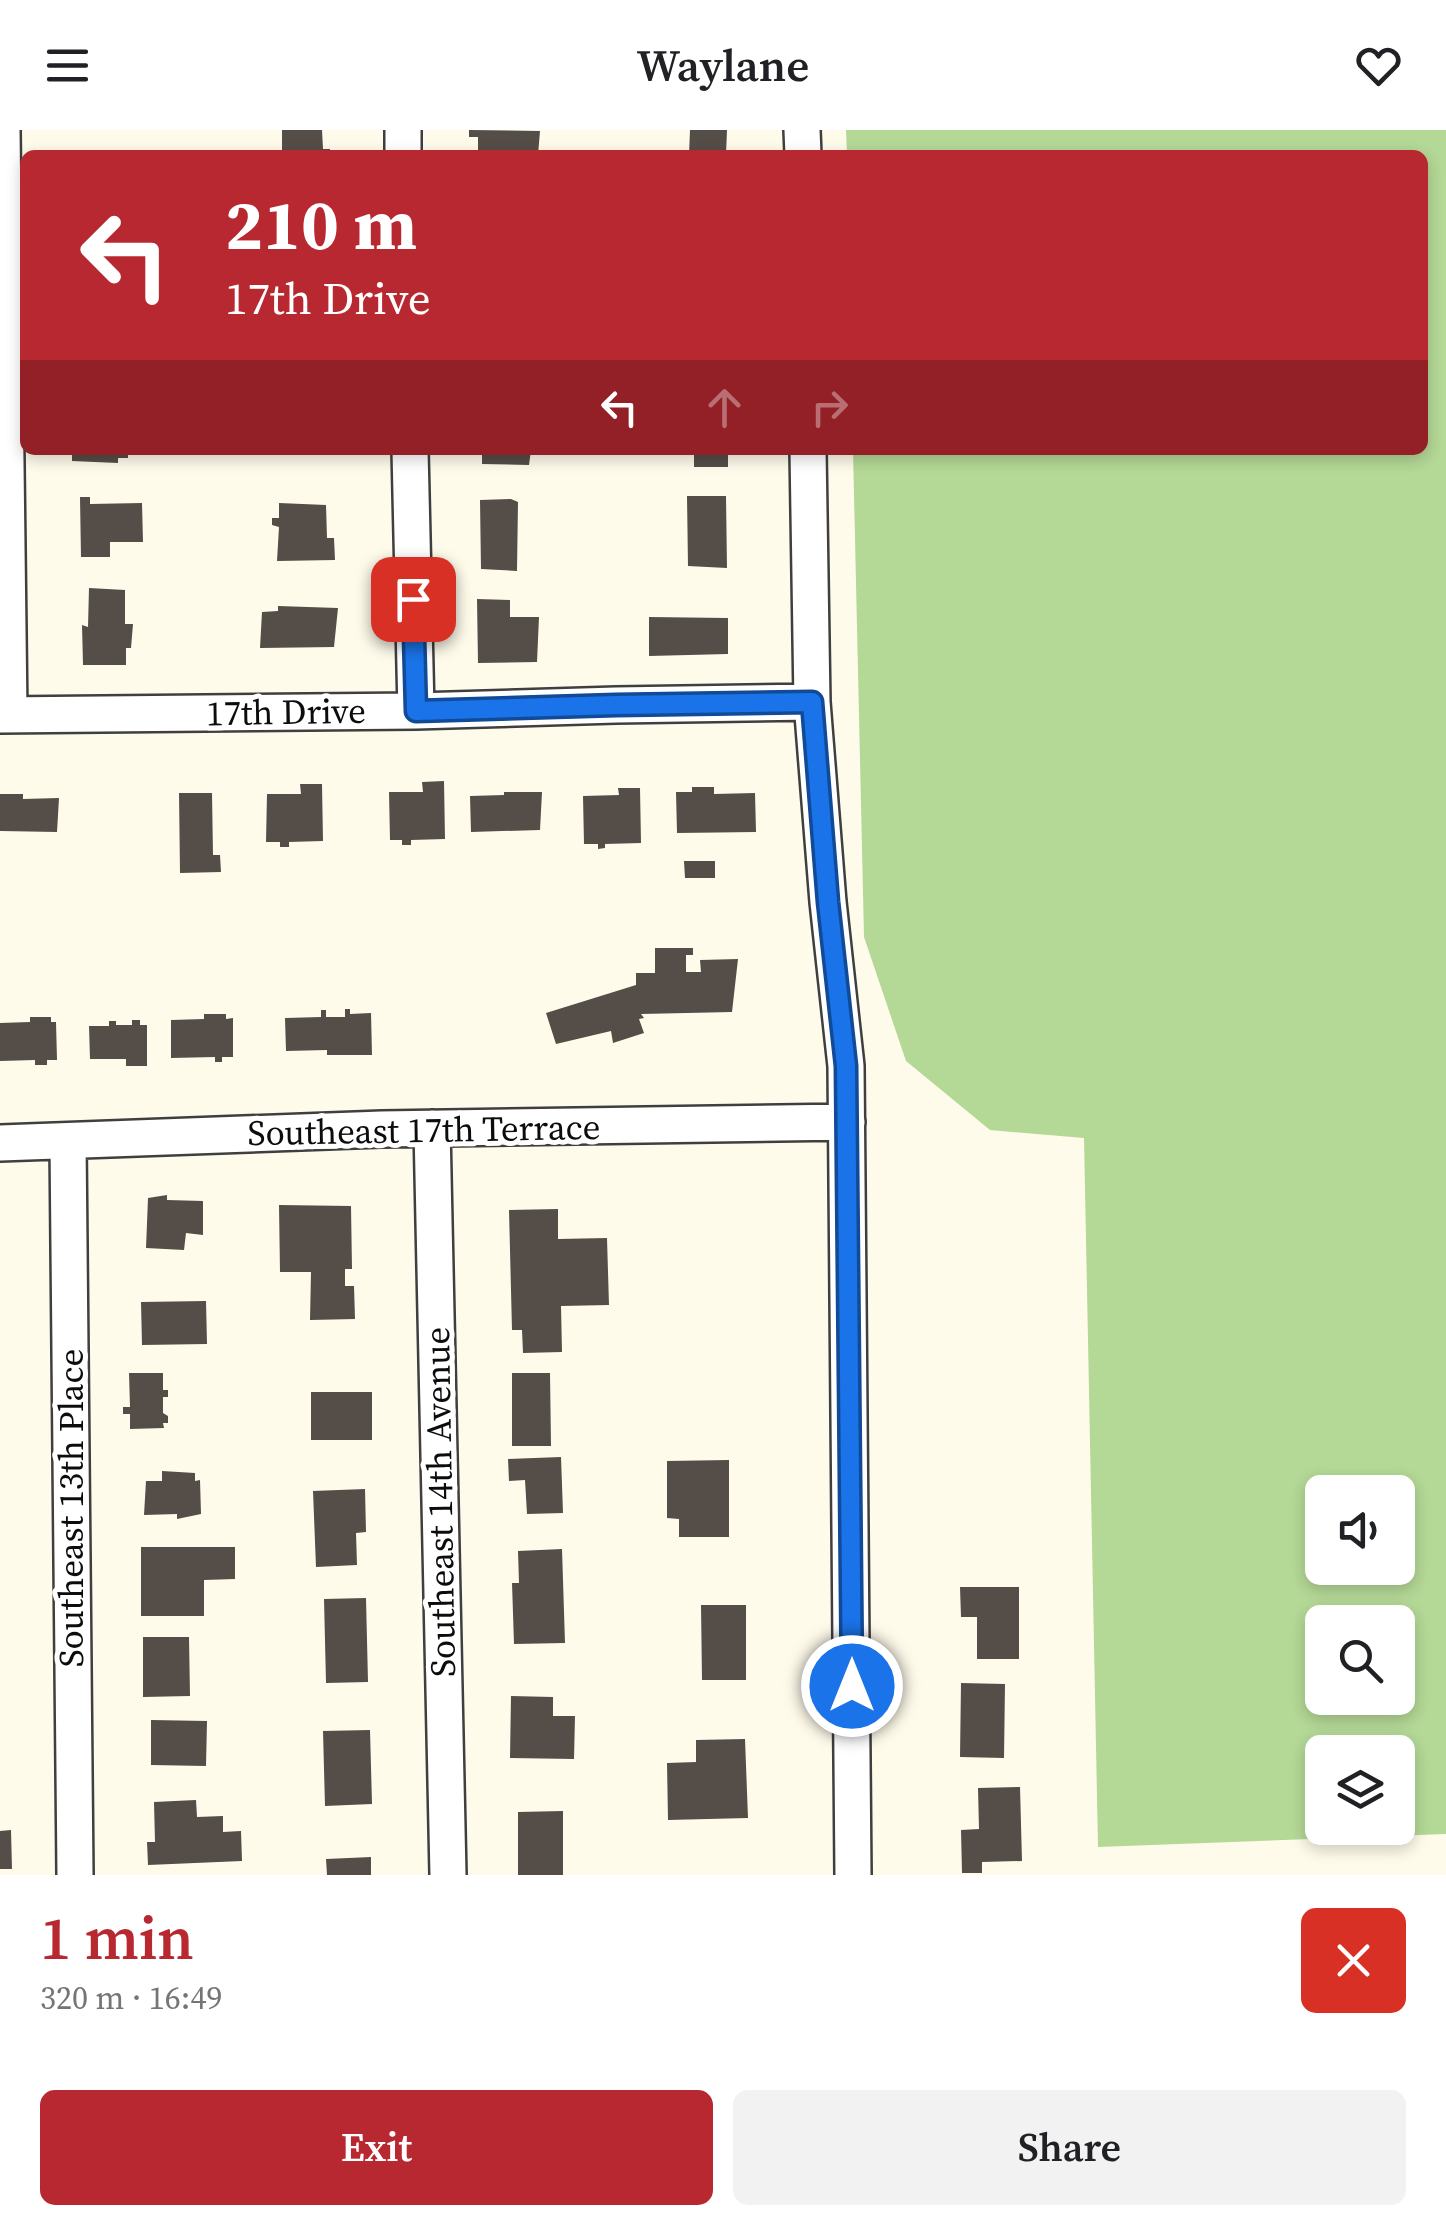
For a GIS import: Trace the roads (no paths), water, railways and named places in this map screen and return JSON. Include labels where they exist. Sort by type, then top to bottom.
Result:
[{"type":"street","points":[[2,130],[4,715]]},
{"type":"street","points":[[410,455],[416,711]]},
{"type":"street","points":[[808,455],[812,702],[846,1066],[853,1875]]},
{"type":"street","name":"17th Drive","points":[[4,715],[812,702]]},
{"type":"street","name":"Southeast 17th Terrace","points":[[0,1144],[432,1128],[847,1122]]},
{"type":"street","name":"Southeast 14th Avenue","points":[[432,1128],[448,1875]]},
{"type":"street","name":"Southeast 13th Place","points":[[68,1140],[75,1875]]}]
